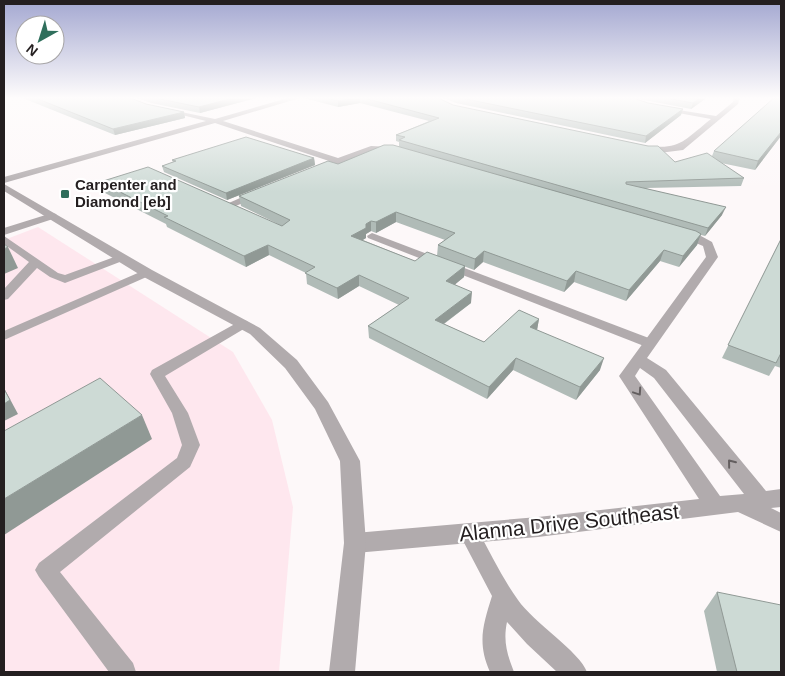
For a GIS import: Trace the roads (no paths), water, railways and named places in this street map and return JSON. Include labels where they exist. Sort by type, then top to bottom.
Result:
[{"type":"street","points":[[4,180],[189,129]]},
{"type":"street","points":[[239,129],[338,161]]},
{"type":"street","points":[[633,146],[659,150],[680,148],[704,129]]},
{"type":"street","points":[[303,175],[371,149],[380,148],[404,153]]},
{"type":"street","points":[[4,187],[147,273],[255,331],[291,364],[326,414],[350,461],[355,543],[342,672]]},
{"type":"street","points":[[244,213],[223,204],[267,190]]},
{"type":"street","points":[[4,232],[52,216]]},
{"type":"street","points":[[669,230],[697,238],[708,244],[712,257],[627,376],[716,507]]},
{"type":"street","points":[[638,359],[660,374],[781,523]]},
{"type":"street","name":"Alanna Drive Southeast","points":[[355,543],[470,534],[762,501]]},
{"type":"lane","points":[[372,236],[649,344]]},
{"type":"lane","points":[[4,239],[54,275],[65,278],[121,258]]},
{"type":"lane","points":[[4,296],[36,262]]},
{"type":"lane","points":[[4,336],[147,273]]},
{"type":"lane","points":[[124,672],[46,570],[184,462],[191,445],[180,413],[157,374],[242,324]]},
{"type":"lane","points":[[470,534],[510,608],[535,636],[575,672]]},
{"type":"lane","points":[[502,672],[494,657],[492,643],[503,596]]},
{"type":"place","name":"Carpenter and Diamond [eb]","points":[[65,194]]}]
